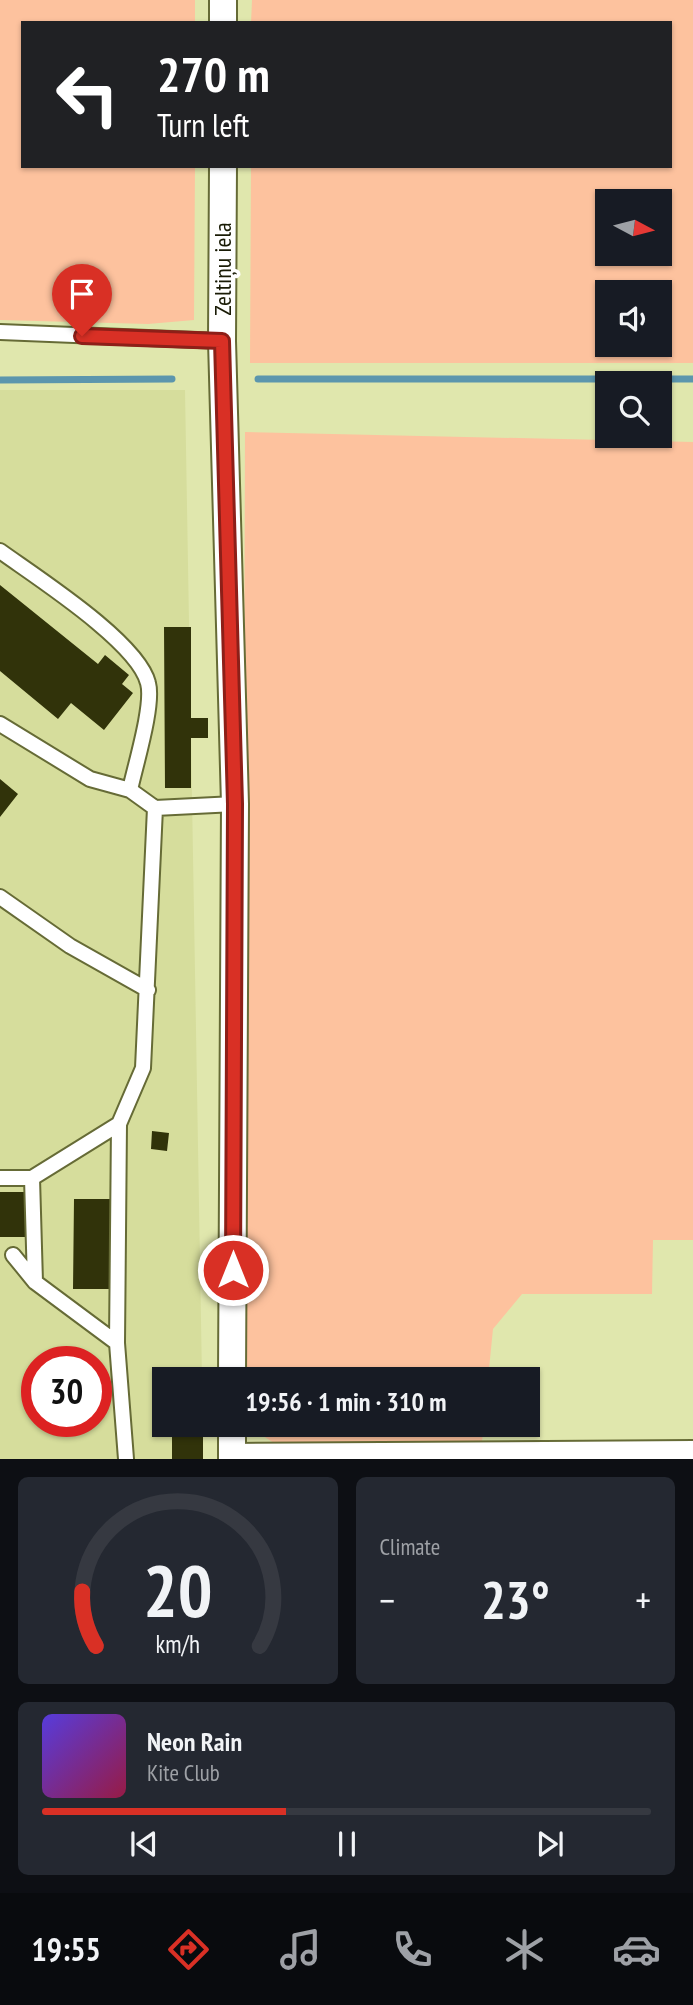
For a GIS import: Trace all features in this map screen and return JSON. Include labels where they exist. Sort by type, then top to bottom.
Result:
[{"type":"street","points":[[223,0],[223,21]]},
{"type":"street","name":"Zeltiņu iela","points":[[223,168],[222,341],[235,804],[232,1367]]},
{"type":"street","points":[[232,1437],[232,1458],[693,1454]]},
{"type":"lane","points":[[0,332],[222,341]]},
{"type":"lane","points":[[0,551],[80,608],[138,662],[149,684],[148,706],[130,790]]},
{"type":"lane","points":[[0,724],[90,779],[130,790],[155,808],[235,804]]},
{"type":"lane","points":[[126,1459],[117,1343],[119,1125],[143,1068],[155,808]]},
{"type":"lane","points":[[0,897],[70,946],[148,990]]},
{"type":"lane","points":[[0,1178],[32,1178],[119,1125]]},
{"type":"lane","points":[[32,1178],[36,1282]]},
{"type":"lane","points":[[13,1255],[36,1282],[117,1343]]},
{"type":"shaded area","points":[[0,0],[195,0],[195,21],[21,21],[21,168],[195,168],[194,320],[148,324],[0,320]]},
{"type":"shaded area","points":[[252,0],[693,0],[693,363],[250,363],[251,168],[672,168],[672,21],[251,21]]},
{"type":"shaded area","points":[[0,390],[185,390],[202,1367],[152,1367],[152,1437],[202,1437],[203,1459],[0,1459]]},
{"type":"shaded area","points":[[245,432],[595,440],[595,448],[672,448],[672,442],[693,442],[693,1240],[653,1240],[652,1294],[522,1294],[493,1329],[489,1367],[242,1367]]},
{"type":"shaded area","points":[[265,1437],[482,1437],[482,1441],[274,1443]]},
{"type":"building","points":[[0,585],[98,664],[105,655],[129,675],[122,684],[133,693],[104,730],[71,703],[58,719],[0,671]]},
{"type":"building","points":[[164,627],[191,627],[191,718],[208,718],[208,738],[191,738],[191,788],[165,788]]},
{"type":"building","points":[[0,779],[18,794],[0,817]]},
{"type":"building","points":[[152,1131],[169,1133],[167,1151],[151,1149]]},
{"type":"building","points":[[0,1192],[25,1192],[25,1237],[0,1237]]},
{"type":"building","points":[[74,1199],[111,1199],[109,1289],[73,1289]]},
{"type":"building","points":[[172,1437],[203,1437],[203,1459],[172,1459]]},
{"type":"waterway","points":[[0,380],[172,379]]},
{"type":"waterway","points":[[258,379],[693,379]]},
{"type":"route","points":[[82,336],[222,341],[235,804],[233,1270]]}]
